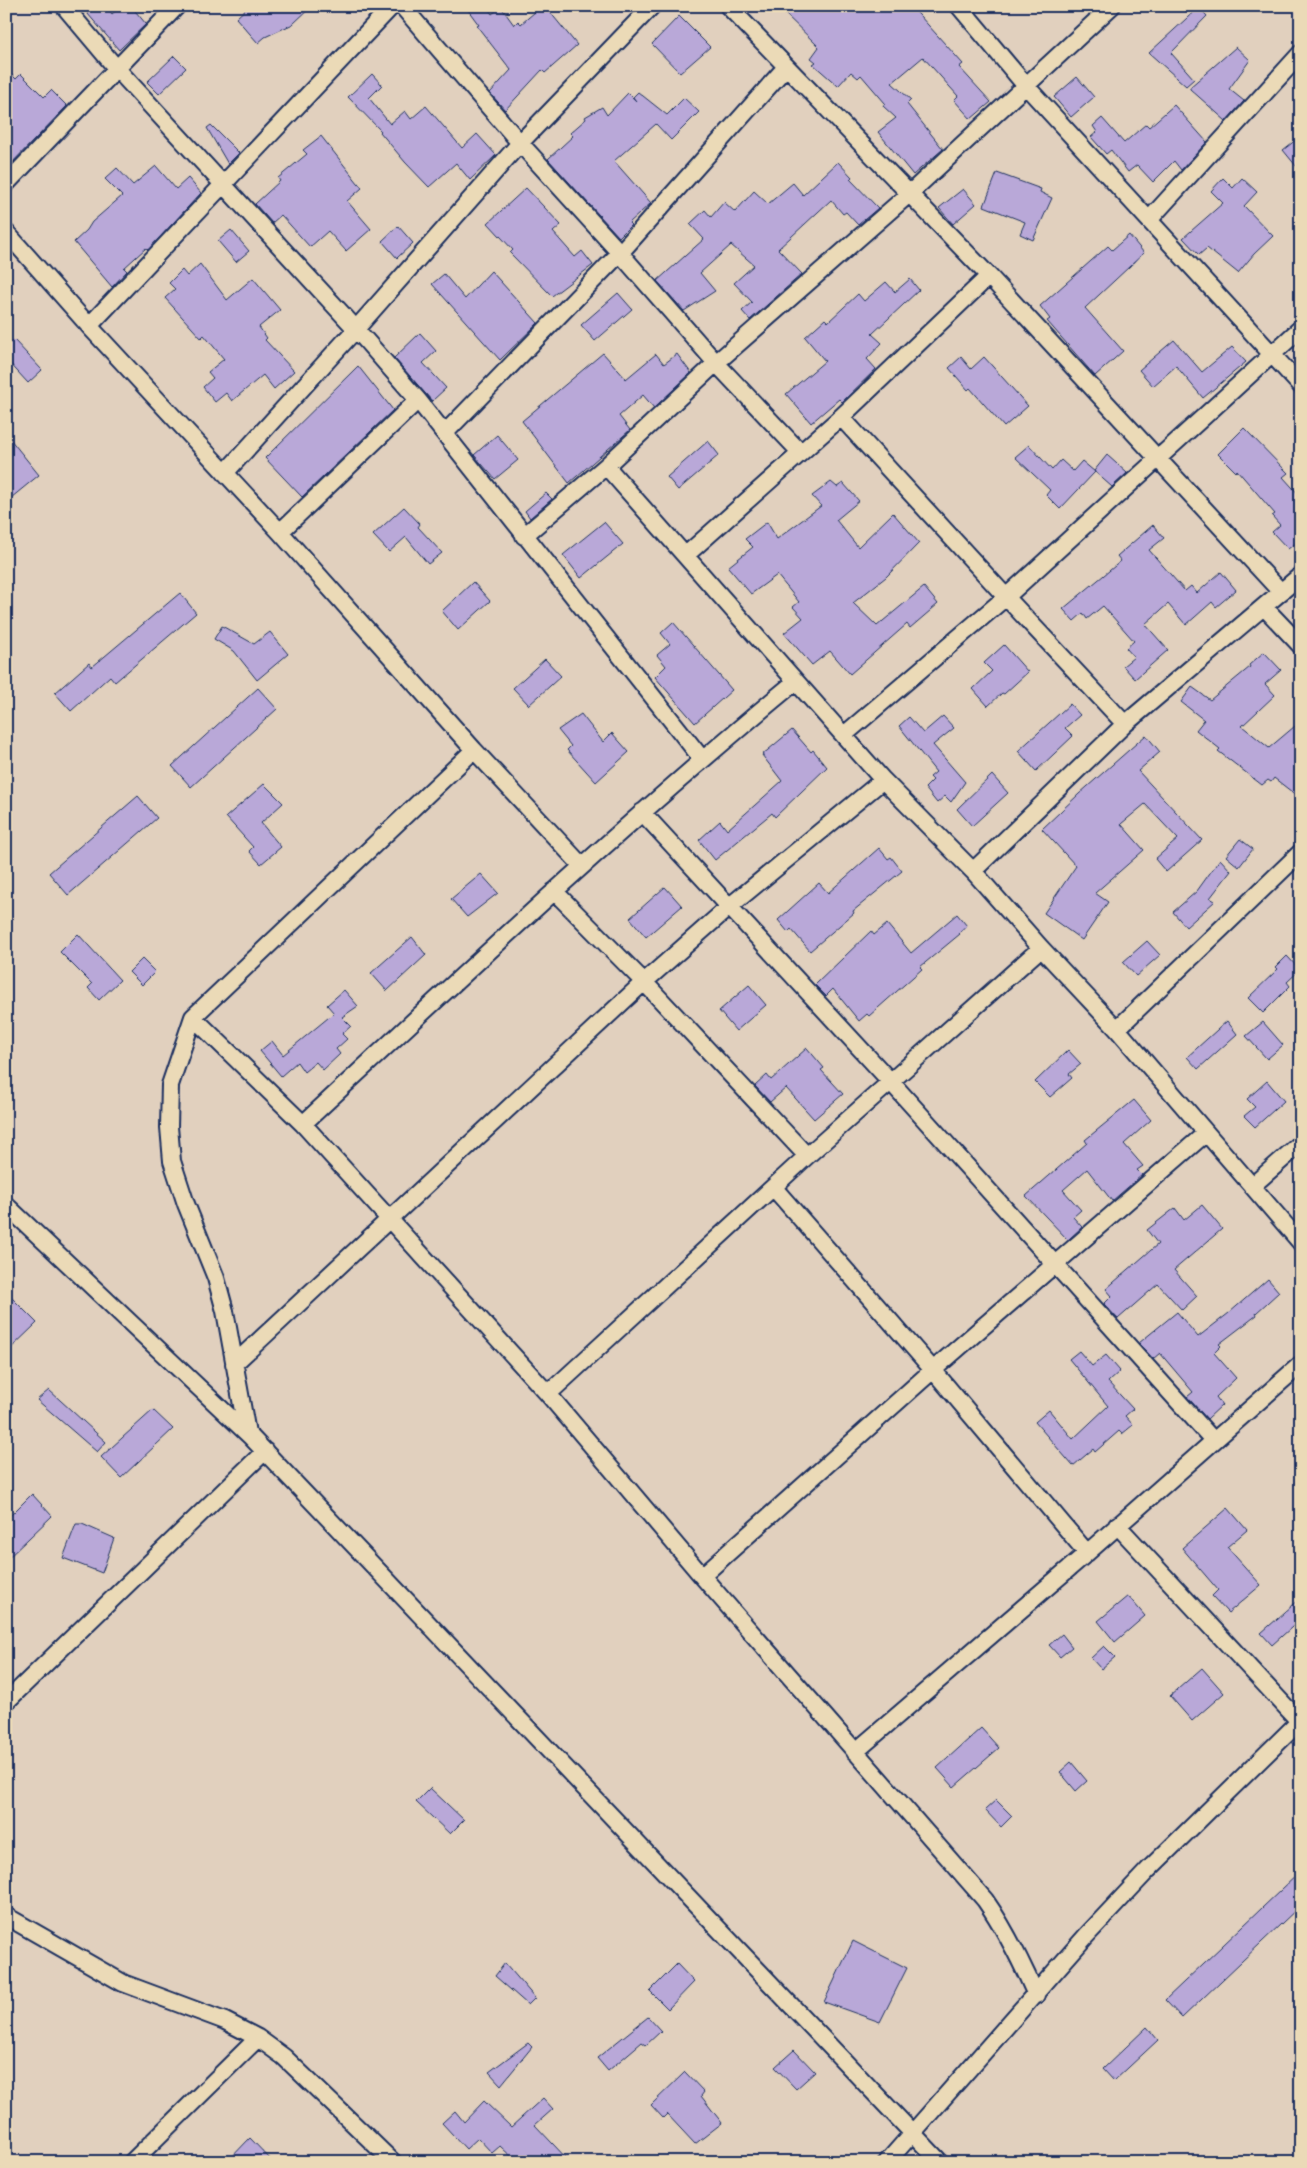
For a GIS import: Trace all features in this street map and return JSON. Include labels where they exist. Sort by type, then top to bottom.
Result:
[{"type":"street","points":[[64,6],[117,69],[356,329],[418,400],[702,759]]},
{"type":"street","points":[[6,184],[177,6]]},
{"type":"street","points":[[89,326],[392,6]]},
{"type":"street","points":[[402,6],[520,143],[716,363],[800,452]]},
{"type":"street","points":[[225,473],[356,329],[520,143],[652,6]]},
{"type":"street","points":[[728,6],[989,276],[1281,592]]},
{"type":"street","points":[[959,6],[1026,86],[1301,386]]},
{"type":"street","points":[[524,536],[606,466],[716,363],[909,194],[1112,6]]},
{"type":"street","points":[[1150,220],[1301,53]]},
{"type":"street","points":[[445,433],[620,253],[786,67]]},
{"type":"street","points":[[6,232],[89,326],[280,532],[474,750],[582,866]]},
{"type":"street","points":[[686,555],[841,416],[989,276]]},
{"type":"street","points":[[844,736],[1006,598],[1301,328]]},
{"type":"street","points":[[280,532],[418,400]]},
{"type":"street","points":[[841,416],[1006,598],[1125,724]]},
{"type":"street","points":[[606,466],[882,780],[973,871],[1041,948],[1117,1029],[1301,1243]]},
{"type":"street","points":[[973,871],[1125,724],[1301,575]]},
{"type":"street","points":[[1264,607],[1301,646]]},
{"type":"street","points":[[303,1124],[554,891],[702,759],[795,682]]},
{"type":"street","points":[[246,1433],[232,1341],[216,1278],[186,1204],[172,1161],[169,1127],[170,1085],[193,1017],[474,750]]},
{"type":"street","points":[[234,1364],[644,982],[730,906],[882,780]]},
{"type":"street","points":[[642,812],[891,1082],[1213,1440]]},
{"type":"street","points":[[1117,1029],[1301,852]]},
{"type":"street","points":[[554,891],[644,982],[807,1156]]},
{"type":"street","points":[[548,1394],[807,1156],[1041,948]]},
{"type":"street","points":[[193,1017],[303,1124],[548,1394],[702,1576],[985,1900],[1001,1922],[1018,1953],[1036,1995]]},
{"type":"street","points":[[702,1576],[933,1370],[1206,1133]]},
{"type":"street","points":[[1252,1186],[1301,1143]]},
{"type":"street","points":[[774,1188],[933,1370],[1087,1553]]},
{"type":"street","points":[[6,1205],[264,1451],[940,2162]]},
{"type":"street","points":[[855,1752],[1087,1553],[1117,1524],[1301,1364]]},
{"type":"street","points":[[6,1702],[264,1451]]},
{"type":"street","points":[[887,2162],[1086,1936],[1148,1870],[1300,1721],[1117,1524]]},
{"type":"street","points":[[6,1916],[122,1983],[226,2021],[258,2038],[284,2057],[393,2162]]},
{"type":"street","points":[[132,2162],[258,2038]]},
{"type":"building","points":[[95,6],[106,6],[112,14],[121,6],[131,6],[146,24],[119,50],[87,13]]},
{"type":"building","points":[[249,6],[312,6],[293,24],[265,37],[258,43],[236,18]]},
{"type":"building","points":[[465,6],[486,6],[492,14],[501,7],[514,25],[518,21],[521,24],[542,6],[545,6],[577,45],[545,73],[542,70],[505,110],[490,93],[511,70],[477,26],[479,25]]},
{"type":"building","points":[[777,6],[911,6],[963,64],[959,67],[991,102],[971,119],[954,100],[958,96],[923,57],[892,83],[911,100],[907,104],[943,149],[913,175],[878,132],[896,118],[883,106],[885,103],[861,75],[858,78],[851,72],[838,86],[813,64],[816,62],[811,58],[819,47]]},
{"type":"building","points":[[1199,7],[1207,16],[1171,53],[1194,79],[1186,86],[1149,53]]},
{"type":"building","points":[[679,16],[710,47],[680,73],[652,44]]},
{"type":"building","points":[[1236,47],[1250,60],[1229,89],[1244,101],[1226,121],[1190,87]]},
{"type":"building","points":[[174,56],[186,68],[159,94],[147,82]]},
{"type":"building","points":[[6,69],[16,79],[21,74],[44,97],[51,90],[67,106],[6,169]]},
{"type":"building","points":[[372,74],[382,85],[369,98],[390,124],[405,111],[411,119],[426,106],[462,148],[477,134],[496,155],[470,180],[456,163],[429,187],[405,162],[381,131],[348,97]]},
{"type":"building","points":[[1077,77],[1094,97],[1071,117],[1054,97]]},
{"type":"building","points":[[638,92],[667,115],[684,98],[699,112],[671,140],[656,124],[614,161],[651,203],[629,223],[631,225],[619,237],[548,159],[573,136],[570,133],[586,119],[585,117],[602,107],[607,115],[628,93],[636,101],[633,97]]},
{"type":"building","points":[[1174,105],[1207,142],[1181,170],[1174,161],[1153,182],[1137,165],[1128,172],[1111,150],[1106,154],[1091,137],[1097,132],[1093,126],[1102,118],[1124,143],[1146,124],[1149,127]]},
{"type":"building","points":[[211,125],[239,153],[228,164],[207,128]]},
{"type":"building","points":[[321,136],[362,188],[347,201],[371,229],[346,251],[328,231],[310,247],[281,215],[272,223],[255,204],[280,181],[278,178],[307,154],[303,150]]},
{"type":"building","points":[[1301,136],[1301,172],[1283,150]]},
{"type":"building","points":[[838,162],[852,177],[850,179],[878,208],[858,225],[846,212],[843,214],[831,200],[778,249],[802,274],[750,320],[742,311],[752,302],[734,283],[754,265],[731,245],[700,273],[715,291],[684,311],[657,281],[704,239],[690,224],[705,210],[711,217],[724,202],[735,212],[754,191],[768,204],[793,183],[803,195]]},
{"type":"building","points":[[156,166],[176,189],[188,178],[201,193],[148,250],[146,248],[124,268],[127,271],[112,287],[74,242],[87,230],[92,222],[122,196],[105,179],[117,168],[133,185]]},
{"type":"building","points":[[997,173],[1041,189],[1040,192],[1052,198],[1033,240],[1020,234],[1025,222],[984,206]]},
{"type":"building","points":[[1223,178],[1233,188],[1242,178],[1257,192],[1244,206],[1273,236],[1238,273],[1207,248],[1199,255],[1183,238],[1223,203],[1211,191]]},
{"type":"building","points":[[526,188],[561,225],[553,232],[575,257],[582,251],[593,265],[552,296],[510,253],[513,250],[488,223]]},
{"type":"building","points":[[963,189],[976,204],[953,224],[939,208]]},
{"type":"building","points":[[398,226],[413,243],[397,258],[382,241]]},
{"type":"building","points":[[231,230],[249,251],[236,262],[218,241]]},
{"type":"building","points":[[1129,235],[1144,253],[1085,308],[1123,351],[1095,376],[1047,321],[1050,319],[1040,306],[1108,246],[1112,250]]},
{"type":"building","points":[[200,264],[227,300],[253,278],[280,310],[259,327],[267,338],[265,340],[294,371],[274,389],[263,375],[232,401],[226,393],[215,402],[203,387],[213,378],[208,372],[224,359],[204,335],[201,338],[165,298],[175,289],[169,283],[182,270],[187,276]]},
{"type":"building","points":[[491,271],[538,323],[500,360],[432,284],[444,274],[465,299]]},
{"type":"building","points":[[910,279],[919,290],[872,334],[882,343],[867,359],[876,369],[842,402],[839,399],[811,423],[786,394],[825,361],[805,337],[825,319],[828,322],[858,294],[864,301],[886,282],[895,292]]},
{"type":"building","points":[[618,293],[632,309],[595,341],[581,325]]},
{"type":"building","points":[[420,333],[436,351],[423,363],[446,388],[432,401],[394,358]]},
{"type":"building","points":[[14,340],[42,370],[28,383],[6,359],[6,347]]},
{"type":"building","points":[[1174,340],[1202,372],[1232,347],[1246,362],[1203,398],[1176,366],[1153,386],[1139,370]]},
{"type":"building","points":[[603,353],[626,379],[656,354],[664,364],[677,354],[691,373],[654,408],[643,395],[619,416],[630,430],[569,483],[522,421]]},
{"type":"building","points":[[961,357],[971,369],[984,357],[1028,406],[1004,427],[970,388],[968,390],[949,368]]},
{"type":"building","points":[[358,366],[393,410],[302,497],[265,458]]},
{"type":"building","points":[[1244,428],[1288,473],[1283,477],[1301,497],[1301,539],[1288,549],[1272,532],[1280,525],[1272,516],[1275,514],[1237,470],[1236,472],[1218,454]]},
{"type":"building","points":[[6,434],[39,475],[6,502]]},
{"type":"building","points":[[497,435],[518,460],[495,479],[474,455]]},
{"type":"building","points":[[708,441],[719,455],[678,490],[667,477]]},
{"type":"building","points":[[1029,445],[1052,470],[1061,460],[1073,471],[1082,461],[1095,472],[1060,509],[1046,495],[1050,490],[1015,457]]},
{"type":"building","points":[[1107,455],[1127,473],[1112,487],[1094,471]]},
{"type":"building","points":[[831,482],[837,487],[843,483],[859,501],[836,520],[858,547],[893,513],[919,543],[886,577],[853,603],[877,626],[924,587],[938,604],[910,628],[907,624],[850,674],[830,651],[812,665],[784,633],[803,618],[793,607],[799,602],[777,575],[751,594],[728,567],[753,547],[745,539],[767,522],[777,539],[821,506],[812,496]]},
{"type":"building","points":[[546,493],[552,499],[530,518],[525,511]]},
{"type":"building","points":[[404,507],[420,524],[418,527],[442,553],[428,564],[406,537],[389,552],[373,535]]},
{"type":"building","points":[[604,522],[623,544],[581,578],[563,555]]},
{"type":"building","points":[[1153,525],[1164,538],[1149,550],[1185,591],[1191,586],[1197,593],[1221,572],[1236,590],[1216,607],[1212,602],[1186,625],[1168,604],[1145,624],[1168,650],[1135,679],[1123,666],[1134,657],[1126,648],[1134,641],[1103,606],[1087,619],[1083,613],[1074,621],[1063,609],[1121,561],[1117,556]]},
{"type":"building","points":[[473,582],[490,601],[458,630],[442,611]]},
{"type":"building","points":[[180,593],[196,613],[115,682],[110,676],[71,711],[55,693],[89,663],[92,667]]},
{"type":"building","points":[[673,622],[732,690],[695,723],[655,677],[666,666],[657,655],[670,644],[661,633]]},
{"type":"building","points":[[222,626],[254,644],[270,632],[288,654],[257,680],[234,651],[214,639]]},
{"type":"building","points":[[1004,645],[1028,672],[988,706],[973,689],[992,671],[984,663]]},
{"type":"building","points":[[1264,652],[1281,670],[1265,684],[1275,695],[1242,726],[1269,748],[1301,721],[1301,799],[1274,778],[1271,782],[1268,780],[1262,785],[1218,751],[1220,749],[1196,730],[1204,720],[1181,702],[1192,687],[1210,700],[1250,667],[1249,665]]},
{"type":"building","points":[[545,659],[561,676],[529,705],[513,688]]},
{"type":"building","points":[[258,688],[277,709],[191,787],[172,766]]},
{"type":"building","points":[[1070,704],[1080,715],[1065,728],[1073,736],[1036,771],[1018,751]]},
{"type":"building","points":[[581,714],[603,742],[612,733],[629,752],[596,782],[567,750],[571,746],[558,730]]},
{"type":"building","points":[[943,716],[954,728],[933,745],[965,782],[951,802],[945,796],[937,803],[925,788],[933,780],[930,777],[936,772],[899,726],[909,717],[923,733]]},
{"type":"building","points":[[792,730],[811,752],[813,750],[827,767],[775,817],[772,813],[715,860],[699,840],[720,821],[727,830],[782,781],[762,755]]},
{"type":"building","points":[[1146,735],[1160,752],[1138,771],[1202,840],[1166,872],[1155,859],[1178,839],[1145,804],[1121,824],[1144,850],[1095,893],[1108,902],[1082,940],[1044,913],[1076,866],[1042,829]]},
{"type":"building","points":[[992,775],[1008,793],[972,826],[957,809]]},
{"type":"building","points":[[264,784],[283,803],[261,823],[281,847],[261,864],[249,851],[253,847],[226,817]]},
{"type":"building","points":[[138,796],[157,818],[68,895],[49,873]]},
{"type":"building","points":[[1240,839],[1253,849],[1239,867],[1226,856]]},
{"type":"building","points":[[879,848],[888,859],[891,857],[902,871],[853,911],[854,913],[810,951],[791,929],[788,932],[778,920],[819,883],[828,893]]},
{"type":"building","points":[[1220,859],[1231,871],[1210,898],[1215,901],[1186,927],[1173,912],[1197,891]]},
{"type":"building","points":[[481,874],[498,893],[467,917],[451,899]]},
{"type":"building","points":[[665,887],[682,906],[646,937],[630,918]]},
{"type":"building","points":[[957,914],[967,926],[960,934],[920,967],[922,969],[869,1016],[867,1014],[859,1021],[833,989],[826,996],[815,985],[871,931],[874,935],[887,924],[911,953]]},
{"type":"building","points":[[78,934],[120,980],[99,1000],[88,988],[92,984],[60,952]]},
{"type":"building","points":[[412,937],[426,955],[387,991],[371,973]]},
{"type":"building","points":[[1147,941],[1160,955],[1136,976],[1123,962]]},
{"type":"building","points":[[1287,956],[1300,970],[1287,982],[1290,986],[1263,1013],[1248,998],[1278,969],[1276,967]]},
{"type":"building","points":[[142,959],[155,972],[142,985],[129,972]]},
{"type":"building","points":[[749,985],[766,1005],[736,1031],[719,1011]]},
{"type":"building","points":[[344,990],[358,1006],[342,1017],[351,1026],[342,1034],[347,1039],[336,1049],[340,1054],[323,1070],[316,1062],[304,1072],[297,1062],[281,1076],[260,1051],[272,1041],[283,1055],[334,1013],[327,1005]]},
{"type":"building","points":[[1227,1021],[1237,1034],[1198,1069],[1187,1057]]},
{"type":"building","points":[[1263,1022],[1283,1045],[1267,1059],[1246,1036]]},
{"type":"building","points":[[807,1048],[824,1068],[821,1070],[843,1094],[814,1119],[786,1088],[770,1102],[755,1086],[767,1075],[771,1080]]},
{"type":"building","points":[[1068,1050],[1081,1064],[1069,1074],[1072,1078],[1050,1097],[1035,1082]]},
{"type":"building","points":[[1267,1081],[1284,1101],[1255,1127],[1244,1116],[1255,1107],[1247,1099]]},
{"type":"building","points":[[1134,1100],[1151,1120],[1124,1144],[1143,1166],[1137,1170],[1142,1175],[1112,1201],[1087,1169],[1063,1190],[1081,1210],[1073,1217],[1082,1227],[1068,1240],[1026,1196],[1087,1143],[1085,1140]]},
{"type":"building","points":[[1202,1205],[1222,1229],[1174,1270],[1197,1296],[1182,1310],[1158,1284],[1118,1319],[1104,1304],[1112,1296],[1106,1289],[1158,1244],[1147,1230],[1175,1208],[1184,1220]]},
{"type":"building","points":[[1268,1279],[1279,1292],[1256,1313],[1257,1315],[1219,1344],[1221,1346],[1214,1353],[1236,1378],[1216,1397],[1222,1405],[1207,1419],[1187,1397],[1193,1392],[1160,1353],[1153,1359],[1139,1343],[1177,1312],[1198,1337]]},
{"type":"building","points":[[6,1292],[37,1323],[6,1353]]},
{"type":"building","points":[[1079,1351],[1092,1366],[1106,1355],[1120,1371],[1108,1382],[1133,1409],[1125,1416],[1133,1425],[1122,1434],[1119,1431],[1095,1452],[1093,1449],[1073,1466],[1035,1422],[1049,1410],[1073,1439],[1108,1406],[1069,1359]]},
{"type":"building","points":[[49,1390],[106,1442],[97,1452],[37,1400]]},
{"type":"building","points":[[153,1410],[173,1429],[121,1478],[101,1457]]},
{"type":"building","points":[[32,1494],[52,1516],[6,1560],[6,1520]]},
{"type":"building","points":[[1228,1508],[1247,1530],[1227,1547],[1261,1585],[1228,1613],[1212,1596],[1218,1590],[1182,1548]]},
{"type":"building","points":[[76,1524],[82,1524],[114,1538],[102,1573],[63,1558]]},
{"type":"building","points":[[1128,1596],[1145,1616],[1115,1642],[1098,1621]]},
{"type":"building","points":[[1301,1598],[1301,1619],[1272,1645],[1261,1633]]},
{"type":"building","points":[[1062,1634],[1072,1647],[1060,1657],[1049,1645]]},
{"type":"building","points":[[1104,1646],[1115,1657],[1101,1669],[1091,1658]]},
{"type":"building","points":[[1202,1668],[1224,1693],[1192,1721],[1170,1696]]},
{"type":"building","points":[[981,1728],[999,1748],[954,1787],[937,1768]]},
{"type":"building","points":[[1071,1762],[1087,1781],[1076,1791],[1060,1772]]},
{"type":"building","points":[[430,1788],[464,1820],[450,1834],[416,1802]]},
{"type":"building","points":[[996,1800],[1012,1816],[1001,1827],[985,1810]]},
{"type":"building","points":[[1301,1871],[1301,1905],[1182,2018],[1165,2000]]},
{"type":"building","points":[[853,1941],[907,1968],[880,2022],[824,2002]]},
{"type":"building","points":[[505,1963],[535,1998],[528,2005],[495,1976]]},
{"type":"building","points":[[677,1964],[694,1982],[668,2009],[650,1991]]},
{"type":"building","points":[[648,2017],[661,2031],[646,2045],[642,2042],[608,2071],[597,2058]]},
{"type":"building","points":[[1147,2027],[1158,2040],[1114,2081],[1103,2069]]},
{"type":"building","points":[[528,2043],[532,2047],[501,2085],[489,2072]]},
{"type":"building","points":[[794,2050],[815,2072],[796,2089],[775,2067]]},
{"type":"building","points":[[685,2072],[704,2092],[701,2096],[722,2123],[695,2144],[667,2114],[663,2118],[651,2105]]},
{"type":"building","points":[[543,2098],[553,2109],[535,2125],[570,2162],[517,2162],[500,2146],[492,2153],[478,2138],[466,2149],[442,2123],[455,2111],[464,2122],[484,2101],[511,2127]]},
{"type":"building","points":[[250,2138],[273,2162],[227,2162]]}]
